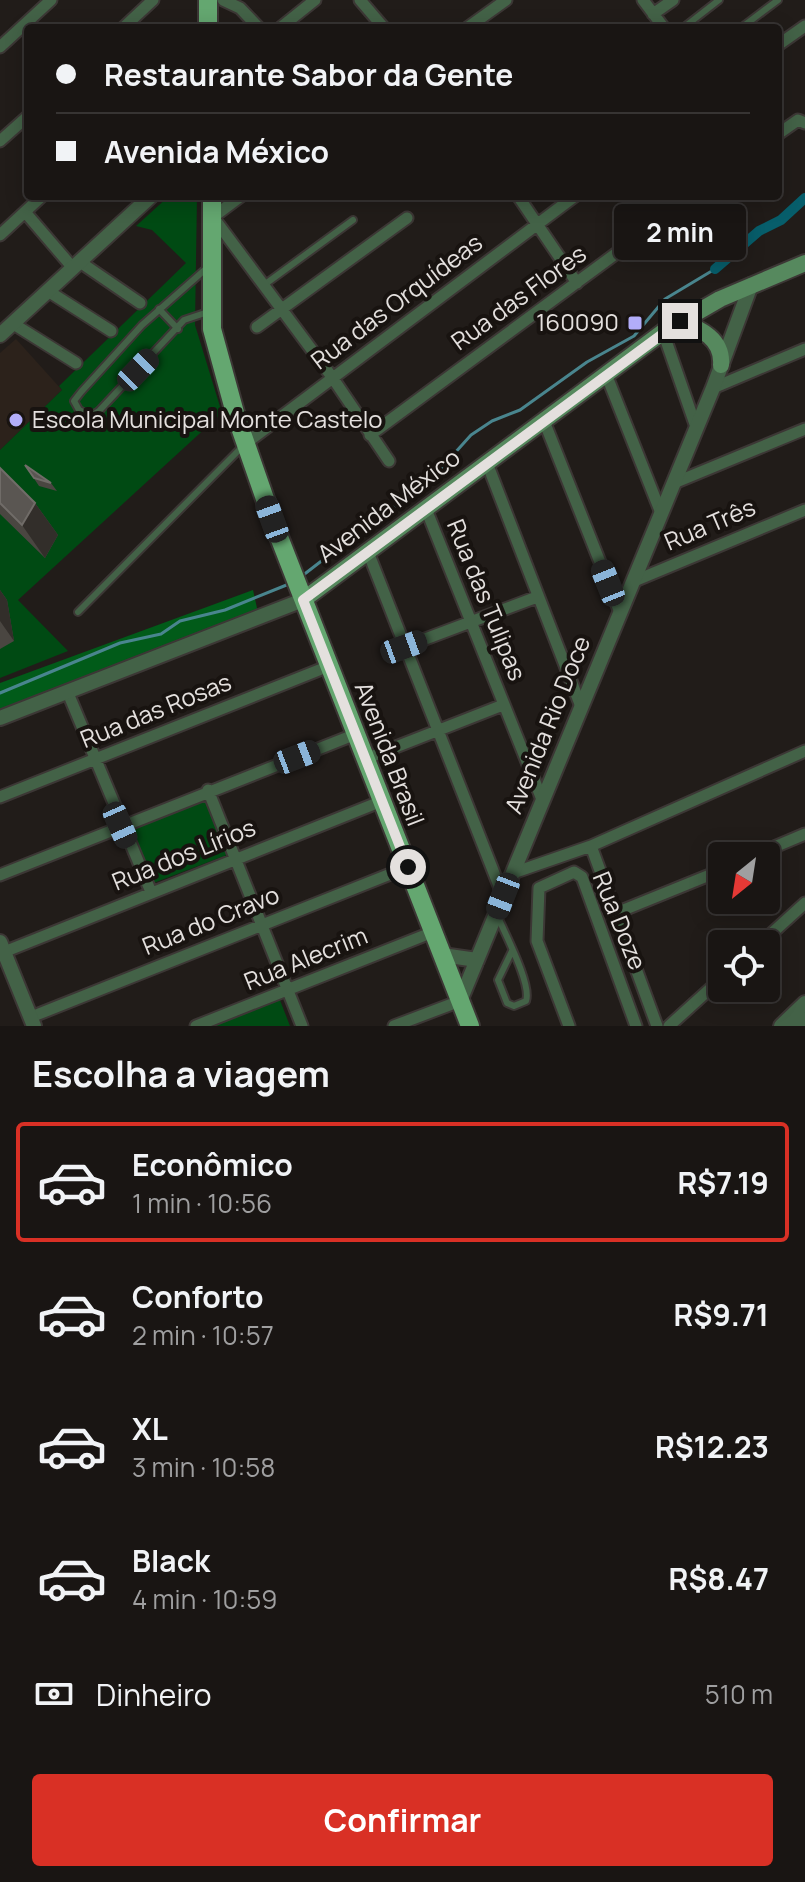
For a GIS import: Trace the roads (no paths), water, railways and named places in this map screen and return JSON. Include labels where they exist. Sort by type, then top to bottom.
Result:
[{"type":"main road","points":[[208,0],[208,24]]},
{"type":"main road","name":"Avenida Brasil","points":[[212,200],[211,311],[220,367],[301,594],[470,1026]]},
{"type":"main road","name":"Avenida México","points":[[301,594],[368,552],[663,332],[751,285],[805,263]]},
{"type":"main road","points":[[680,321],[713,339],[722,354],[721,365]]},
{"type":"street","points":[[25,24],[51,0]]},
{"type":"street","points":[[127,24],[153,0]]},
{"type":"street","points":[[285,24],[315,0]]},
{"type":"street","points":[[360,0],[381,24]]},
{"type":"street","points":[[473,24],[506,0]]},
{"type":"street","points":[[643,0],[656,23],[673,0]]},
{"type":"street","points":[[229,1],[255,24]]},
{"type":"street","points":[[0,47],[24,25]]},
{"type":"street","points":[[782,42],[805,26]]},
{"type":"street","points":[[782,131],[798,120],[805,123]]},
{"type":"street","points":[[0,141],[24,124]]},
{"type":"street","points":[[0,235],[38,200]]},
{"type":"street","points":[[0,335],[147,200]]},
{"type":"street","points":[[236,200],[213,217],[332,377],[389,461]]},
{"type":"street","points":[[521,200],[577,283]]},
{"type":"street","name":"Rua das Orquídeas","points":[[245,444],[570,200]]},
{"type":"street","name":"Rua das Flores","points":[[370,435],[689,200]]},
{"type":"street","points":[[25,212],[77,265],[140,303]]},
{"type":"street","points":[[257,327],[407,218]]},
{"type":"street","name":"Avenida Rio Doce","points":[[460,1001],[541,797],[713,388],[751,285]]},
{"type":"street","points":[[48,291],[111,331]]},
{"type":"street","points":[[12,323],[76,363]]},
{"type":"street","points":[[663,332],[696,427]]},
{"type":"street","points":[[713,388],[805,349]]},
{"type":"street","points":[[606,374],[661,513]]},
{"type":"street","points":[[544,421],[619,610]]},
{"type":"street","points":[[674,483],[805,429]]},
{"type":"street","points":[[487,463],[580,704]]},
{"type":"street","name":"Rua das Tulipas","points":[[426,509],[541,797]]},
{"type":"street","name":"Rua Três","points":[[632,582],[805,510]]},
{"type":"street","points":[[368,552],[503,896]]},
{"type":"street","name":"Avenida México","points":[[0,718],[68,693],[301,594]]},
{"type":"street","points":[[404,647],[537,597]]},
{"type":"street","name":"Rua das Rosas","points":[[0,797],[329,666]]},
{"type":"street","points":[[68,693],[120,825],[151,892]]},
{"type":"street","points":[[365,759],[437,734],[503,705]]},
{"type":"street","points":[[0,875],[208,790],[356,734]]},
{"type":"street","points":[[513,873],[591,846],[805,751]]},
{"type":"street","points":[[208,790],[302,1026]]},
{"type":"street","name":"Rua dos Lírios","points":[[3,953],[233,858],[382,801]]},
{"type":"street","points":[[780,845],[805,834]]},
{"type":"street","name":"Rua Doze","points":[[591,846],[657,1026]]},
{"type":"street","name":"Rua do Cravo","points":[[32,1022],[261,924],[408,867]]},
{"type":"street","name":"Rua Doze","points":[[569,1026],[535,931],[541,901],[539,888],[574,872],[582,877],[636,1026]]},
{"type":"street","points":[[616,913],[708,876]]},
{"type":"street","points":[[775,930],[805,903]]},
{"type":"street","name":"Rua Alecrim","points":[[201,1025],[433,932]]},
{"type":"street","points":[[3,953],[32,1022]]},
{"type":"street","points":[[442,955],[477,960]]},
{"type":"street","points":[[669,1026],[708,991]]},
{"type":"street","points":[[394,1026],[460,1001]]},
{"type":"street","points":[[781,1026],[805,1003]]},
{"type":"street","points":[[798,1026],[805,1020]]},
{"type":"lane","points":[[688,24],[719,0]]},
{"type":"lane","points":[[746,24],[778,0]]},
{"type":"lane","points":[[264,285],[353,220]]},
{"type":"lane","points":[[211,265],[159,309],[81,392],[74,401],[79,410],[91,416],[99,411],[189,316],[211,311]]},
{"type":"lane","points":[[159,309],[178,329]]},
{"type":"lane","points":[[78,612],[245,444]]},
{"type":"lane","points":[[497,913],[529,991],[526,1001],[514,1006],[507,1003],[498,976],[512,951]]},
{"type":"waterway","points":[[715,269],[759,231],[781,220],[805,198]]},
{"type":"waterway","points":[[302,576],[324,559],[327,551],[367,528],[435,475],[471,435],[492,421],[520,410],[587,362],[634,336],[665,299],[715,269]]},
{"type":"waterway","points":[[0,693],[120,643],[161,634],[180,621],[225,610],[289,584]]},
{"type":"place","name":"160090","points":[[635,323]]},
{"type":"place","name":"Escola Municipal Monte Castelo","points":[[16,420]]}]
